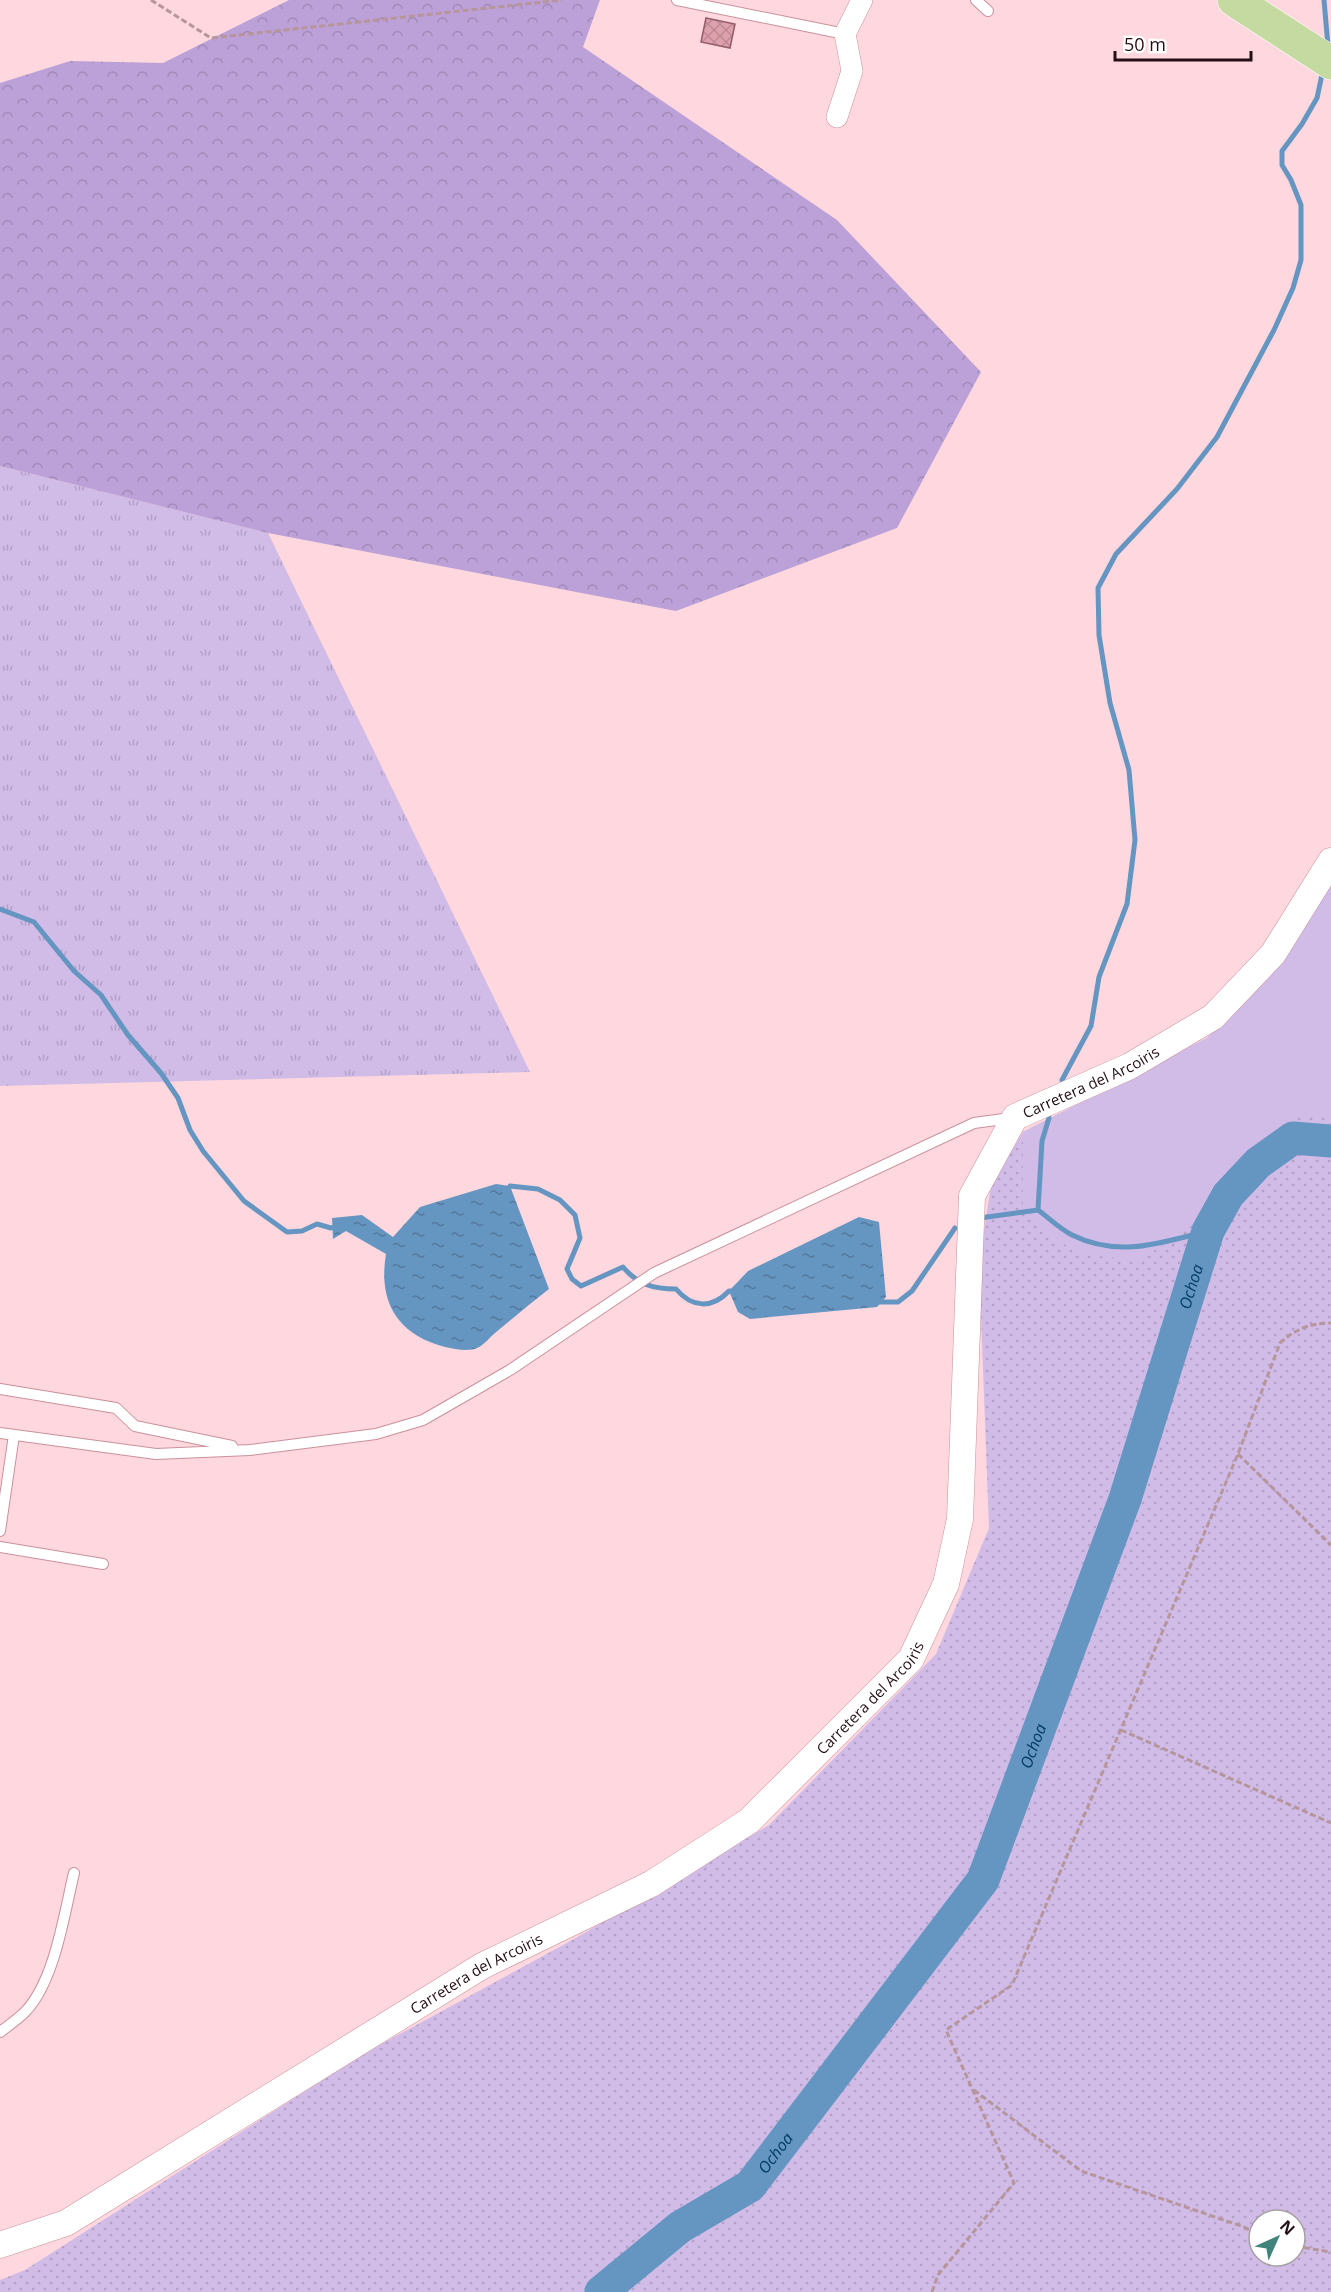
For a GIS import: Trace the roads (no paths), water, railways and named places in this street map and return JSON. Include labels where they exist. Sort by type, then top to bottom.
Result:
[{"type":"main road","points":[[1234,0],[1331,63]]},
{"type":"street","points":[[837,117],[852,71],[845,34],[862,0]]},
{"type":"street","name":"Carretera del Arcoiris","points":[[1,2241],[66,2223],[482,1966],[651,1884],[749,1821],[911,1659],[946,1584],[960,1520],[972,1196],[1015,1117],[1130,1066],[1213,1017],[1273,954],[1331,861]]},
{"type":"lane","points":[[676,0],[845,34]]},
{"type":"lane","points":[[976,0],[988,11]]},
{"type":"lane","points":[[0,1433],[156,1454],[250,1450],[376,1434],[423,1420],[510,1370],[651,1275],[974,1123],[1015,1117]]},
{"type":"lane","points":[[0,1389],[116,1408],[135,1426],[250,1450]]},
{"type":"lane","points":[[0,1531],[14,1435]]},
{"type":"lane","points":[[0,1547],[103,1564]]},
{"type":"lane","points":[[0,2032],[26,2011],[35,1999],[52,1960],[74,1873]]},
{"type":"water","points":[[496,1184],[510,1186],[549,1289],[477,1348],[466,1350],[445,1347],[414,1334],[394,1314],[388,1301],[384,1271],[386,1254],[346,1231],[333,1239],[332,1218],[362,1215],[393,1237],[420,1207]]},
{"type":"water","points":[[859,1217],[879,1222],[886,1297],[877,1307],[750,1319],[738,1312],[729,1291],[748,1271]]},
{"type":"waterway","points":[[1324,0],[1328,46]]},
{"type":"waterway","points":[[1062,1080],[1091,1026],[1099,977],[1127,904],[1135,840],[1129,770],[1110,703],[1099,635],[1098,588],[1116,554],[1177,489],[1217,437],[1274,330],[1293,288],[1301,260],[1301,205],[1282,165],[1282,151],[1302,124],[1317,98],[1323,70]]},
{"type":"waterway","points":[[0,909],[34,922],[74,971],[101,995],[128,1035],[161,1073],[178,1098],[190,1130],[203,1151],[244,1201],[287,1232],[302,1231],[317,1224],[331,1228],[337,1226]]},
{"type":"waterway","points":[[1049,1118],[1042,1141],[1038,1210],[1063,1230],[1089,1242],[1123,1247],[1156,1244],[1208,1231]]},
{"type":"waterway","name":"Ochoa","points":[[601,2292],[680,2227],[750,2186],[983,1880],[1125,1499],[1208,1231],[1228,1195],[1258,1163],[1293,1138],[1331,1141]]},
{"type":"waterway","points":[[508,1190],[510,1186],[538,1189],[560,1200],[575,1215],[580,1238],[567,1269],[572,1279],[581,1286],[623,1267],[641,1282],[654,1287],[676,1289],[695,1303],[716,1301],[729,1291],[736,1291]]},
{"type":"waterway","points":[[980,1218],[1038,1210]]},
{"type":"waterway","points":[[877,1302],[898,1302],[912,1291],[955,1228]]}]
